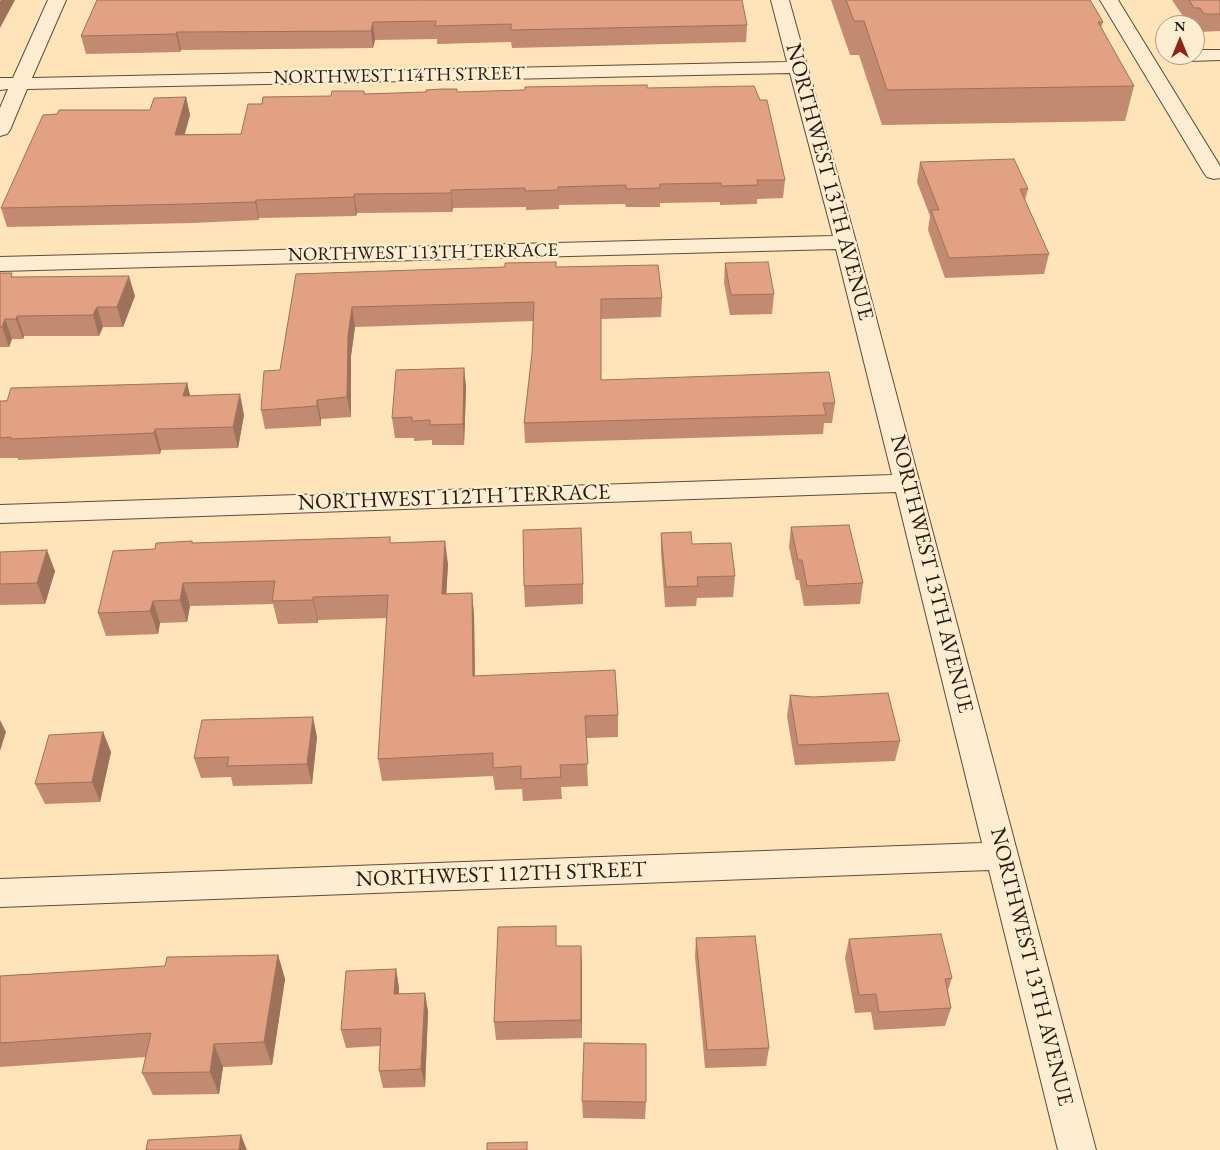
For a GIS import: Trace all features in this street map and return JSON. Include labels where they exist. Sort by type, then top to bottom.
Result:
[{"type":"street","points":[[0,130],[57,0]]},
{"type":"street","name":"NORTHWEST 13TH AVENUE","points":[[780,0],[846,242],[1077,1150]]},
{"type":"street","points":[[1109,0],[1214,173]]},
{"type":"street","points":[[1205,56],[1220,55]]},
{"type":"street","name":"NORTHWEST 114TH STREET","points":[[0,84],[798,67]]},
{"type":"street","name":"NORTHWEST 113TH TERRACE","points":[[0,264],[846,242]]},
{"type":"street","name":"NORTHWEST 112TH TERRACE","points":[[0,514],[907,483]]},
{"type":"street","name":"NORTHWEST 112TH STREET","points":[[0,893],[1003,856]]},
{"type":"building","points":[[97,0],[742,0],[747,25],[511,30],[511,24],[435,26],[436,21],[373,22],[371,31],[177,32],[176,34],[81,36]]},
{"type":"building","points":[[846,0],[1090,0],[1103,22],[1098,22],[1134,86],[887,90],[864,21],[854,21]]},
{"type":"building","points":[[1189,0],[1220,0],[1220,14],[1204,14],[1200,8],[1194,8]]},
{"type":"building","points":[[647,85],[647,88],[754,86],[760,100],[767,100],[785,180],[757,180],[758,185],[721,186],[721,183],[660,184],[660,188],[626,189],[626,185],[558,187],[558,190],[525,191],[525,188],[451,190],[451,193],[354,194],[354,197],[256,200],[255,202],[1,208],[43,115],[57,114],[59,110],[150,110],[154,98],[186,97],[175,135],[241,134],[248,104],[262,104],[263,97],[331,96],[332,91],[364,91],[364,94],[426,92],[426,90],[442,89],[457,89],[457,92],[525,90],[525,87]]},
{"type":"building","points":[[1014,159],[1028,189],[1020,189],[1049,254],[949,258],[931,210],[939,210],[920,162]]},
{"type":"building","points":[[556,262],[556,267],[658,265],[662,298],[601,299],[601,380],[829,372],[835,403],[823,403],[826,415],[524,423],[532,353],[534,302],[352,307],[348,336],[347,397],[317,400],[317,406],[261,410],[264,371],[280,370],[296,274],[505,267],[505,263]]},
{"type":"building","points":[[768,262],[774,294],[731,295],[725,263]]},
{"type":"building","points":[[0,273],[12,273],[11,277],[129,276],[117,307],[97,307],[93,315],[17,316],[16,319],[5,319],[2,327],[0,327]]},
{"type":"building","points":[[464,368],[463,424],[430,425],[430,420],[412,421],[412,417],[392,418],[396,370]]},
{"type":"building","points":[[187,383],[183,396],[240,394],[233,427],[155,429],[154,433],[0,438],[0,401],[7,401],[11,388]]},
{"type":"building","points":[[849,525],[863,583],[807,586],[802,560],[798,560],[791,527]]},
{"type":"building","points":[[581,528],[583,584],[524,586],[523,530]]},
{"type":"building","points":[[691,532],[692,544],[731,543],[735,576],[697,577],[698,586],[666,587],[661,533]]},
{"type":"building","points":[[390,537],[390,543],[445,541],[442,594],[472,593],[473,676],[615,670],[618,715],[585,716],[588,764],[560,765],[561,777],[521,779],[521,766],[493,768],[493,753],[378,759],[388,595],[313,597],[313,600],[272,601],[275,581],[183,583],[180,600],[153,601],[150,611],[98,613],[113,551],[155,549],[156,543],[192,541],[192,543]]},
{"type":"building","points":[[47,550],[37,583],[0,584],[0,552]]},
{"type":"building","points":[[888,693],[900,741],[798,745],[790,695],[813,697]]},
{"type":"building","points":[[313,717],[307,764],[227,766],[229,757],[194,758],[202,720]]},
{"type":"building","points":[[103,732],[92,782],[35,784],[49,735]]},
{"type":"building","points":[[556,926],[556,946],[581,946],[581,1020],[494,1022],[498,927]]},
{"type":"building","points":[[941,934],[952,978],[945,979],[951,1008],[879,1012],[876,994],[859,995],[849,939]]},
{"type":"building","points":[[755,936],[769,1048],[707,1050],[696,938]]},
{"type":"building","points":[[278,955],[264,1042],[214,1044],[210,1072],[142,1073],[151,1033],[0,1043],[0,976],[165,966],[167,957]]},
{"type":"building","points":[[396,969],[394,994],[425,993],[421,1069],[379,1071],[381,1028],[341,1030],[346,971]]},
{"type":"building","points":[[584,1043],[646,1044],[646,1102],[582,1101]]},
{"type":"building","points":[[241,1135],[239,1150],[146,1150],[148,1140]]},
{"type":"building","points":[[527,1142],[527,1150],[487,1150],[487,1143]]}]
